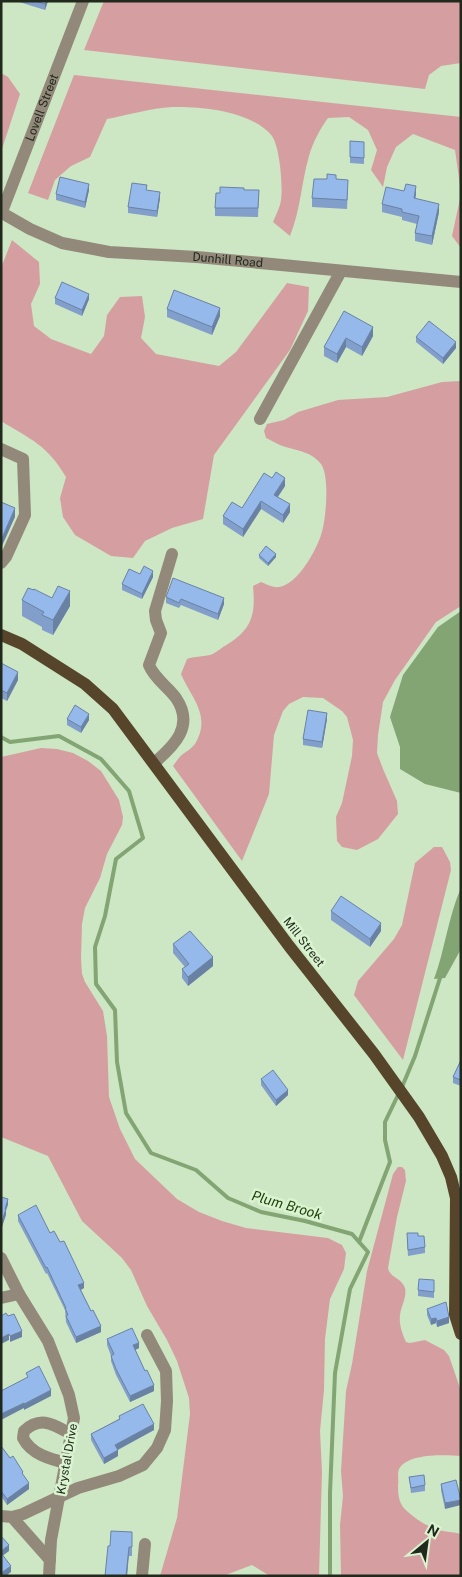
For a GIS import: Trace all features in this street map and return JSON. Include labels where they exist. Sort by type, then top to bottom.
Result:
[{"type":"main road","name":"Mill Street","points":[[1,635],[22,644],[85,684],[113,709],[289,946],[374,1054],[419,1117],[442,1156],[458,1196],[455,1315],[461,1334]]},
{"type":"street","name":"Lovell Street","points":[[2,214],[83,1]]},
{"type":"street","name":"Dunhill Road","points":[[2,214],[62,243],[109,252],[197,257],[461,282]]},
{"type":"street","points":[[260,419],[341,270]]},
{"type":"street","points":[[1,449],[23,460],[25,515],[1,563]]},
{"type":"street","points":[[154,763],[175,744],[183,724],[183,716],[176,699],[149,665],[161,633],[154,611],[172,554]]},
{"type":"street","name":"Krystal Drive","points":[[1,1258],[48,1341],[70,1395],[74,1418],[51,1540],[49,1576]]},
{"type":"street","points":[[1,1298],[20,1294]]},
{"type":"street","points":[[50,1560],[7,1516],[60,1497],[78,1488],[119,1476],[143,1465],[157,1448],[165,1430],[167,1401],[166,1371],[147,1335]]},
{"type":"street","points":[[66,1463],[42,1456],[26,1444],[23,1438],[24,1431],[37,1422],[45,1422],[71,1434]]},
{"type":"street","points":[[142,1576],[145,1544]]},
{"type":"shaded area","points":[[104,1],[461,1],[461,63],[441,66],[429,75],[425,89],[84,50]]},
{"type":"shaded area","points":[[1,73],[8,77],[20,94],[1,152]]},
{"type":"shaded area","points":[[74,75],[461,117],[461,192],[455,150],[413,134],[396,147],[387,167],[383,187],[371,170],[377,150],[368,130],[349,117],[328,118],[317,136],[306,166],[290,236],[273,222],[280,203],[282,186],[279,158],[272,136],[252,121],[239,116],[211,109],[172,107],[107,119],[90,157],[71,166],[55,180],[48,200],[28,193]]},
{"type":"shaded area","points":[[461,194],[461,248],[452,236]]},
{"type":"shaded area","points":[[12,240],[39,262],[40,284],[31,304],[34,326],[51,339],[91,354],[104,336],[107,315],[120,297],[142,296],[145,317],[141,338],[156,354],[219,366],[236,352],[287,283],[309,287],[308,311],[290,350],[214,455],[203,519],[172,528],[145,541],[133,558],[111,556],[75,535],[63,517],[60,498],[66,477],[59,466],[38,444],[1,421],[1,268]]},
{"type":"shaded area","points":[[461,381],[461,606],[436,622],[395,680],[383,702],[377,753],[397,801],[398,814],[378,839],[357,850],[342,847],[337,841],[336,817],[342,803],[352,756],[353,740],[347,717],[342,711],[323,698],[303,697],[289,704],[283,711],[274,735],[269,794],[242,861],[173,766],[195,744],[200,734],[201,715],[181,674],[187,659],[212,654],[240,635],[246,629],[252,615],[254,606],[253,586],[261,582],[279,587],[286,585],[305,566],[315,550],[321,535],[326,510],[326,478],[324,470],[317,459],[307,453],[280,445],[266,438],[264,431],[267,424],[284,420],[298,412],[338,400],[387,397],[442,382]]},
{"type":"shaded area","points":[[461,611],[461,793],[425,784],[400,769],[400,747],[390,717],[403,675],[438,627]]},
{"type":"shaded area","points":[[41,748],[73,753],[101,771],[119,800],[123,817],[122,825],[107,854],[100,878],[85,908],[82,924],[81,958],[82,974],[85,982],[103,1011],[107,1036],[109,1097],[120,1129],[135,1159],[177,1199],[199,1212],[246,1228],[328,1238],[342,1245],[346,1253],[344,1269],[330,1299],[325,1339],[324,1390],[320,1431],[322,1472],[319,1576],[270,1576],[252,1565],[223,1576],[160,1576],[177,1518],[190,1414],[189,1398],[177,1361],[147,1306],[131,1270],[122,1258],[82,1221],[48,1156],[1,1137],[1,757]]},
{"type":"shaded area","points":[[434,847],[442,847],[450,862],[451,870],[403,1060],[354,995],[358,981],[394,939],[402,925],[415,863]]},
{"type":"shaded area","points":[[461,888],[461,949],[445,978],[434,979],[453,910]]},
{"type":"shaded area","points":[[398,1167],[402,1167],[405,1170],[406,1181],[397,1217],[388,1268],[391,1274],[405,1288],[400,1315],[401,1329],[406,1342],[425,1340],[444,1350],[449,1356],[461,1391],[461,1456],[427,1456],[410,1460],[398,1471],[399,1497],[405,1509],[430,1527],[461,1534],[461,1576],[341,1576],[340,1525],[343,1496],[341,1471],[346,1391],[367,1271],[393,1174]]},
{"type":"building","points":[[35,1],[46,1],[45,4]]},
{"type":"building","points":[[350,141],[364,142],[364,158],[350,157]]},
{"type":"building","points":[[327,174],[336,175],[336,179],[348,180],[347,200],[312,198],[314,179],[327,179]]},
{"type":"building","points":[[60,177],[89,184],[85,202],[56,194]]},
{"type":"building","points":[[132,183],[147,185],[146,190],[160,192],[157,211],[128,207]]},
{"type":"building","points":[[406,184],[416,186],[414,198],[439,204],[432,236],[415,233],[419,216],[382,204],[386,187],[404,191]]},
{"type":"building","points":[[220,187],[259,190],[258,208],[215,208],[216,193],[220,193]]},
{"type":"building","points":[[62,282],[89,294],[82,310],[55,298]]},
{"type":"building","points":[[174,290],[220,308],[212,327],[167,309]]},
{"type":"building","points":[[344,311],[373,327],[362,347],[346,338],[337,354],[324,347]]},
{"type":"building","points":[[429,321],[456,342],[443,358],[416,337]]},
{"type":"building","points":[[276,472],[285,478],[274,495],[290,504],[283,515],[261,501],[243,529],[223,516],[232,502],[242,508],[264,473],[272,478]]},
{"type":"building","points":[[1,502],[15,508],[2,538],[1,537]]},
{"type":"building","points":[[266,546],[276,554],[268,563],[259,555]]},
{"type":"building","points":[[144,566],[153,571],[142,594],[122,584],[129,569],[140,574]]},
{"type":"building","points":[[173,578],[224,598],[218,614],[181,599],[179,603],[166,597]]},
{"type":"building","points":[[58,586],[70,591],[53,620],[42,615],[44,612],[22,600],[28,588],[52,598]]},
{"type":"building","points":[[1,663],[18,672],[7,693],[1,690]]},
{"type":"building","points":[[75,705],[89,714],[81,727],[67,719]]},
{"type":"building","points":[[308,710],[327,713],[322,742],[303,739]]},
{"type":"building","points":[[341,896],[381,923],[370,939],[331,911]]},
{"type":"building","points":[[190,931],[213,957],[188,977],[182,969],[189,964],[173,944]]},
{"type":"building","points":[[461,1060],[461,1080],[453,1077]]},
{"type":"building","points":[[273,1070],[288,1090],[276,1100],[261,1079]]},
{"type":"building","points":[[1,1197],[8,1199],[1,1224]]},
{"type":"building","points":[[36,1205],[50,1233],[54,1231],[60,1242],[64,1241],[84,1283],[78,1285],[101,1326],[76,1337],[66,1316],[68,1315],[66,1308],[47,1267],[18,1215]]},
{"type":"building","points":[[407,1233],[418,1233],[418,1236],[424,1236],[425,1247],[408,1250]]},
{"type":"building","points":[[419,1279],[434,1280],[434,1292],[418,1290]]},
{"type":"building","points":[[446,1302],[449,1317],[437,1321],[436,1318],[431,1319],[427,1309]]},
{"type":"building","points":[[6,1313],[8,1316],[14,1314],[22,1331],[1,1338],[1,1316]]},
{"type":"building","points":[[132,1328],[139,1343],[133,1345],[154,1385],[130,1396],[116,1369],[111,1356],[114,1354],[107,1339]]},
{"type":"building","points":[[39,1366],[51,1390],[1,1414],[1,1391],[28,1377],[26,1373]]},
{"type":"building","points":[[143,1404],[154,1424],[115,1445],[118,1450],[104,1458],[91,1434],[120,1419],[119,1416]]},
{"type":"building","points":[[1,1446],[10,1458],[13,1456],[29,1483],[7,1499],[1,1491]]},
{"type":"building","points":[[424,1475],[425,1485],[411,1488],[409,1477]]},
{"type":"building","points":[[456,1480],[461,1500],[445,1503],[441,1484]]},
{"type":"building","points":[[111,1531],[132,1532],[132,1547],[129,1547],[126,1576],[105,1576]]},
{"type":"building","points":[[1,1536],[9,1545],[1,1551]]},
{"type":"building","points":[[1,1553],[11,1566],[1,1573]]},
{"type":"waterway","name":"Plum Brook","points":[[1,737],[10,742],[59,736],[101,759],[129,791],[143,838],[116,859],[105,916],[95,947],[96,984],[115,1010],[117,1062],[126,1113],[151,1153],[196,1170],[228,1198],[261,1212],[305,1221],[352,1234],[368,1252],[350,1289],[335,1373],[330,1493],[330,1576]]},
{"type":"waterway","points":[[402,1087],[415,1056],[440,978]]},
{"type":"waterway","points":[[359,1242],[390,1162],[385,1140],[385,1122],[399,1093]]}]
